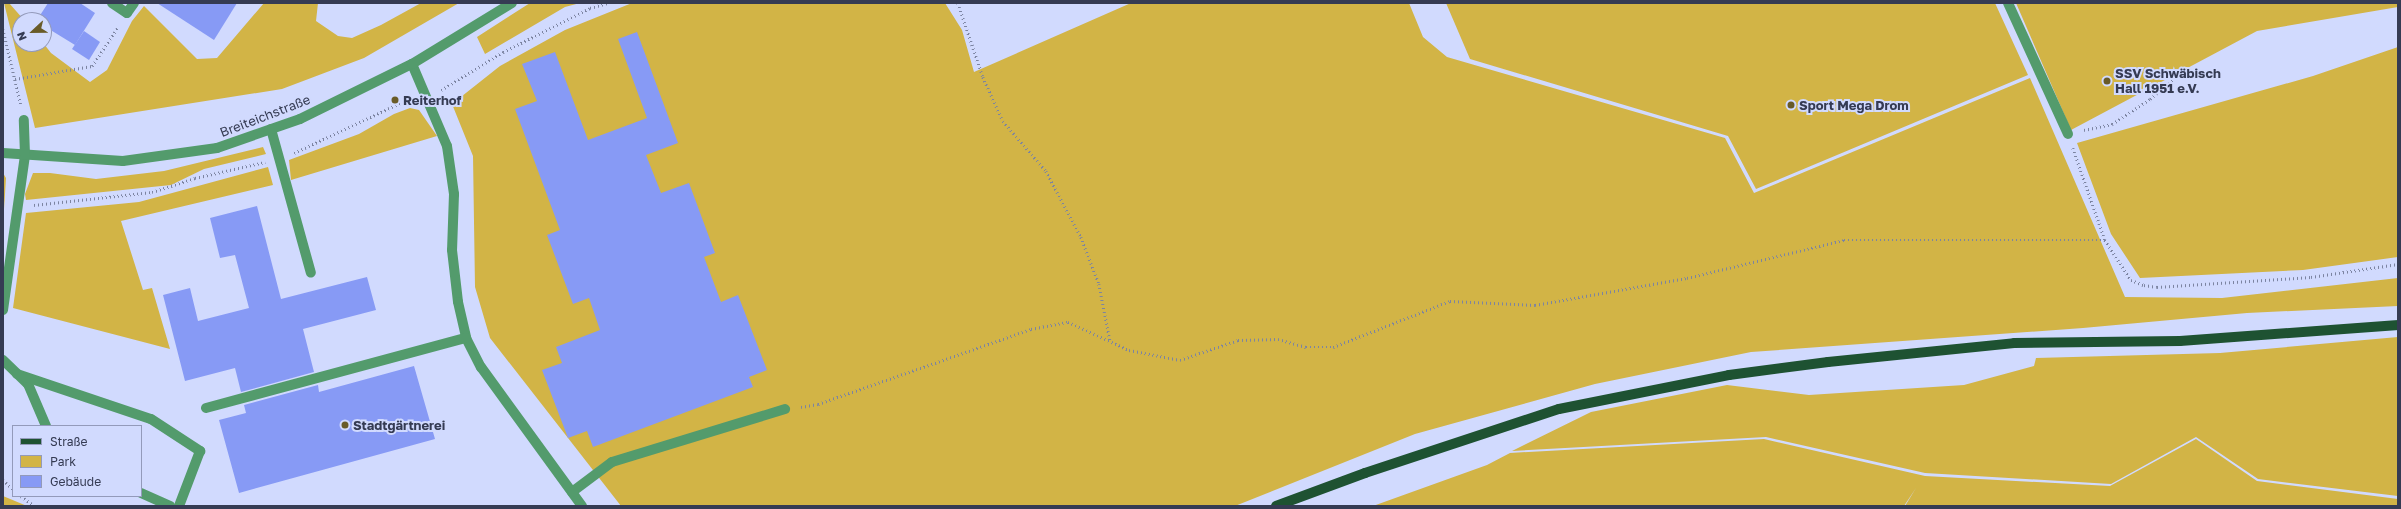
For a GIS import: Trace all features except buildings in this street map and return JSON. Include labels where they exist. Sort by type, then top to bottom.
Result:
[{"type":"main road","points":[[1276,506],[1365,473],[1559,409],[1729,375],[1828,362],[2014,343],[2180,341],[2398,325]]},
{"type":"street","points":[[112,3],[127,13],[134,3]]},
{"type":"street","name":"Breiteichstraße","points":[[3,153],[123,160],[217,148],[300,119],[412,64],[512,3]]},
{"type":"street","points":[[2008,3],[2068,134]]},
{"type":"street","points":[[412,64],[428,98],[447,146],[454,194],[452,250],[458,302],[466,338],[481,367],[582,506]]},
{"type":"street","points":[[3,310],[25,155],[24,120]]},
{"type":"street","points":[[271,129],[311,273]]},
{"type":"street","points":[[206,408],[466,338]]},
{"type":"street","points":[[3,360],[28,384],[46,425]]},
{"type":"street","points":[[17,374],[151,419],[200,451],[178,506]]},
{"type":"street","points":[[572,492],[612,462],[785,409]]},
{"type":"street","points":[[142,493],[170,506]]},
{"type":"path","points":[[428,98],[503,52],[590,8],[607,3]]},
{"type":"path","points":[[958,3],[983,77],[1003,121],[1046,171],[1081,237],[1099,284],[1110,341]]},
{"type":"path","points":[[15,79],[92,66],[127,13]]},
{"type":"path","points":[[3,29],[24,120]]},
{"type":"path","points":[[2190,66],[2150,99],[2112,124],[2068,134],[2105,240],[2131,280],[2157,287],[2312,277],[2398,264]]},
{"type":"path","points":[[785,409],[818,404],[1031,329],[1068,322],[1128,350],[1180,360],[1238,340],[1278,339],[1306,347],[1332,347],[1450,301],[1535,305],[1687,278],[1844,240],[2105,240]]},
{"type":"path","points":[[3,480],[12,488]]},
{"type":"path","points":[[22,497],[35,506]]},
{"type":"green space","points":[[4,3],[9,3],[17,12],[12,12],[12,35]]},
{"type":"green space","points":[[264,3],[318,3],[316,21],[338,36],[352,38],[381,25],[421,3],[459,3],[364,58],[282,89],[35,128],[16,52],[50,52],[90,82],[107,70],[132,21],[144,6],[197,59],[217,58]]},
{"type":"green space","points":[[530,3],[580,3],[565,7],[485,54],[477,37]]},
{"type":"green space","points":[[632,3],[945,3],[962,30],[974,72],[1131,3],[1409,3],[1423,37],[1447,57],[1725,138],[1754,193],[2030,78],[2125,297],[2222,298],[2398,278],[2398,306],[2247,313],[2083,328],[1751,352],[1595,384],[1415,434],[1235,506],[621,506],[490,338],[475,287],[473,156],[452,104],[500,66],[565,30]]},
{"type":"green space","name":"Sport Mega Drom","points":[[1446,3],[1995,3],[2028,75],[1756,189],[1728,136],[1470,59]]},
{"type":"green space","name":"SSV Schwäbisch Hall 1951 e.V.","points":[[2016,3],[2398,3],[2398,7],[2257,31],[2071,130]]},
{"type":"green space","points":[[2398,47],[2398,257],[2303,270],[2140,278],[2111,234],[2077,143],[2313,76]]},
{"type":"green space","points":[[410,108],[419,110],[437,136],[291,180],[289,160],[359,134],[394,114]]},
{"type":"green space","points":[[263,147],[266,154],[204,169],[171,185],[26,200],[25,194],[33,173],[50,173],[96,179],[164,171]]},
{"type":"green space","points":[[268,167],[273,185],[121,221],[143,290],[152,288],[170,349],[13,308],[26,213],[139,202]]},
{"type":"green space","points":[[3,173],[6,178],[3,225]]},
{"type":"green space","points":[[2398,337],[2398,496],[2258,479],[2196,437],[2111,484],[1925,473],[1766,437],[1512,451],[1591,412],[1727,385],[1809,395],[1964,385],[2034,366],[2036,358],[2220,353]]},
{"type":"green space","points":[[1764,439],[1925,476],[2110,486],[2196,439],[2257,481],[2398,499],[2398,506],[1905,506],[1916,488],[1904,506],[1373,506],[1487,465],[1510,453]]},
{"type":"green space","points":[[3,496],[27,506],[3,506]]},
{"type":"place","name":"SSV Schwäbisch Hall 1951 e.V.","points":[[2107,81]]},
{"type":"place","name":"Reiterhof","points":[[395,100]]},
{"type":"place","name":"Sport Mega Drom","points":[[1791,105]]},
{"type":"place","name":"Stadtgärtnerei","points":[[345,425]]}]
